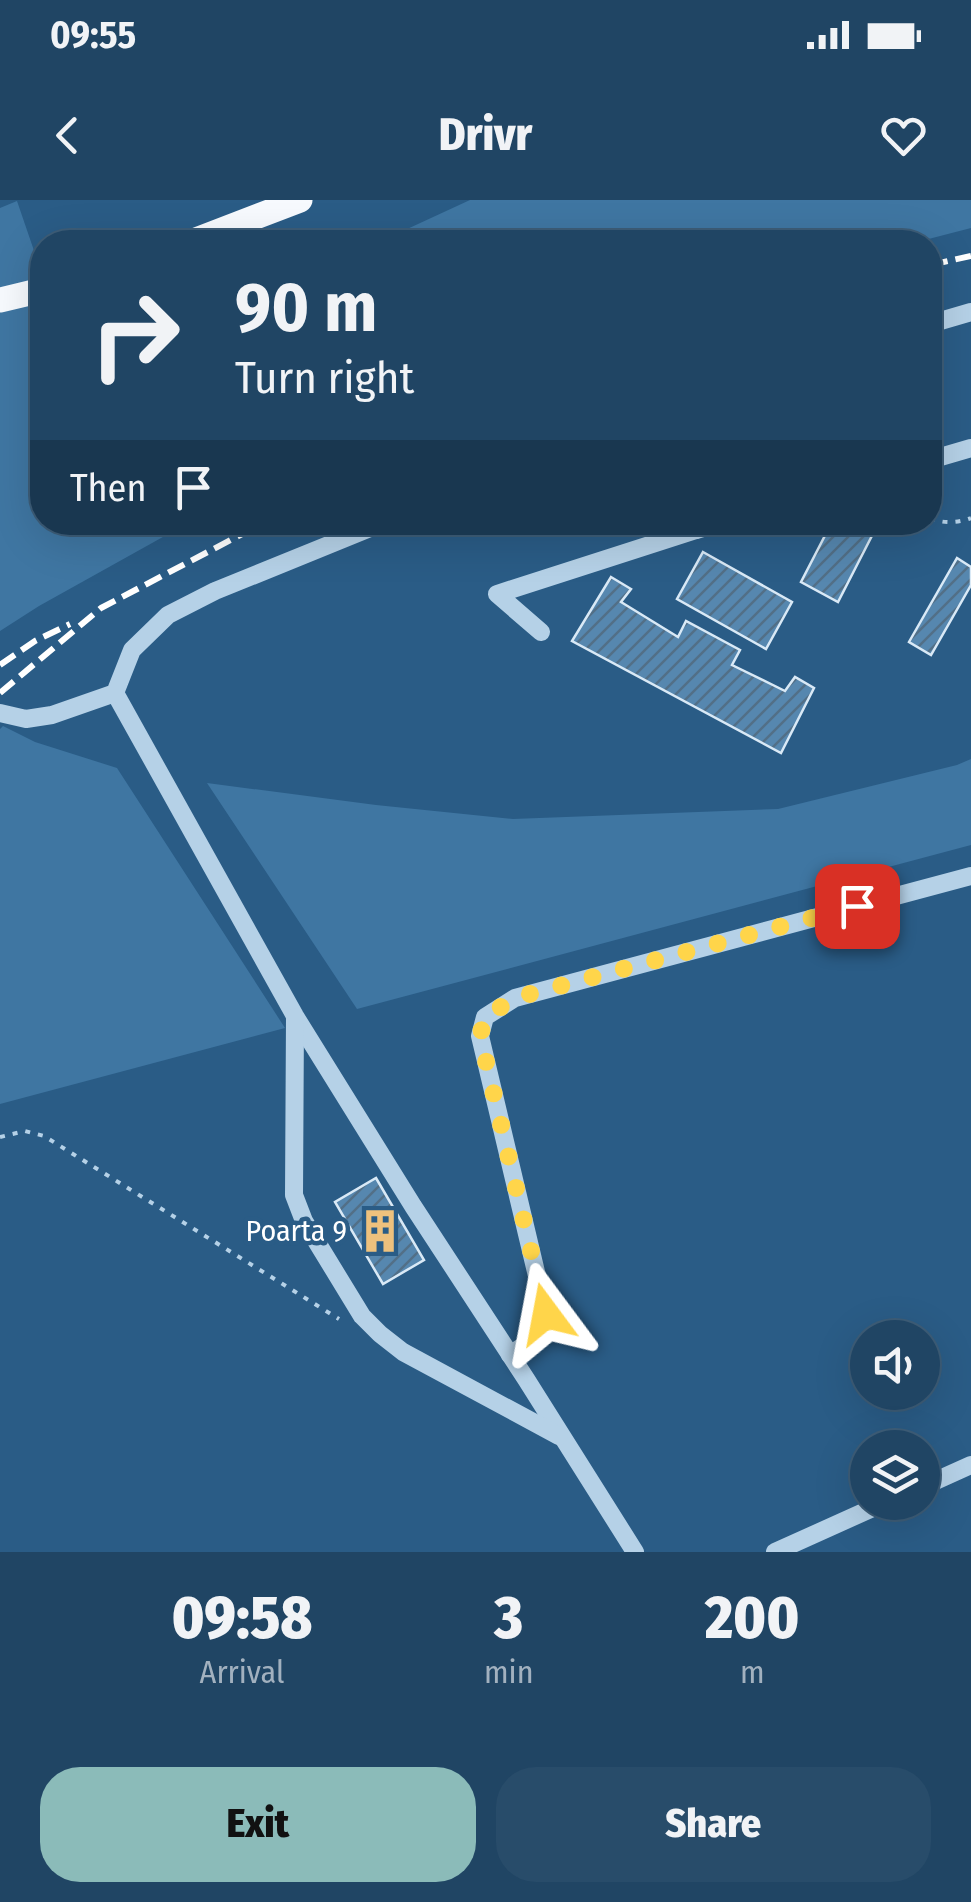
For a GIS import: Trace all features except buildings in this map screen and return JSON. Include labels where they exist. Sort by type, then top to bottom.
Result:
[{"type":"main road","points":[[222,230],[300,200]]},
{"type":"street","points":[[942,320],[971,312]]},
{"type":"street","points":[[942,456],[971,448]]},
{"type":"street","points":[[0,713],[26,719],[52,715],[115,693],[132,650],[168,615],[215,591],[353,535]]},
{"type":"street","points":[[541,632],[497,594],[668,535]]},
{"type":"street","points":[[115,693],[295,1016],[635,1552]]},
{"type":"street","points":[[510,1354],[539,1335],[546,1314],[480,1036],[485,1017],[515,998],[971,876]]},
{"type":"street","points":[[295,1016],[294,1196],[304,1220],[362,1316],[403,1352],[563,1438]]},
{"type":"street","points":[[940,1479],[971,1466]]},
{"type":"street","points":[[775,1552],[850,1518]]},
{"type":"path","points":[[942,522],[971,518]]},
{"type":"path","points":[[0,1137],[24,1131],[44,1136],[343,1321]]},
{"type":"shaded area","points":[[470,200],[971,200],[971,228],[942,236],[942,230],[405,230]]},
{"type":"shaded area","points":[[17,201],[30,239],[30,535],[166,535],[0,631],[0,208]]},
{"type":"shaded area","points":[[3,726],[35,742],[117,768],[285,1028],[0,1104]]},
{"type":"shaded area","points":[[971,759],[971,845],[357,1009],[207,783],[513,819],[778,809]]},
{"type":"railway","points":[[942,262],[971,256]]},
{"type":"railway","points":[[0,693],[101,608],[240,535]]},
{"type":"railway","points":[[0,665],[35,641],[70,624]]},
{"type":"place","name":"Poarta 9","points":[[380,1231]]},
{"type":"route","points":[[546,1314],[480,1036],[485,1017],[515,998],[857,906]]}]
